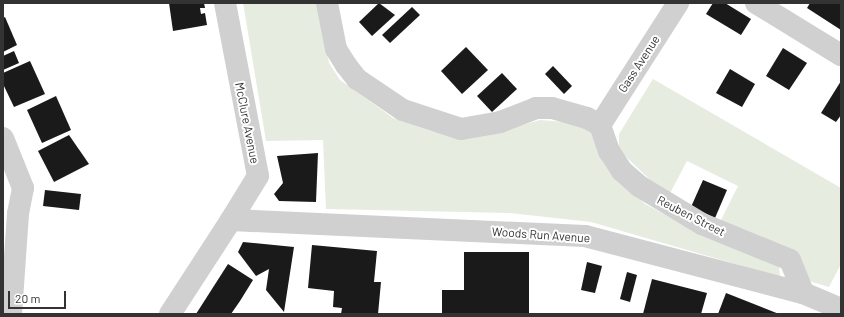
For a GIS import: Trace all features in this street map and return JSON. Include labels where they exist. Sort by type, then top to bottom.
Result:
[{"type":"street","name":"McClure Avenue","points":[[170,314],[258,176],[225,3]]},
{"type":"street","points":[[327,3],[336,49],[346,65],[357,79],[403,110],[461,129],[500,122],[536,108],[571,112],[600,126]]},
{"type":"street","name":"Gass Avenue","points":[[600,126],[678,3]]},
{"type":"street","points":[[756,3],[839,50]]},
{"type":"street","name":"Reuben Street","points":[[600,126],[609,151],[622,172],[639,186],[702,224],[790,260],[803,292]]},
{"type":"street","points":[[3,138],[23,188],[10,216],[12,314]]},
{"type":"street","name":"Woods Run Avenue","points":[[231,220],[584,236],[803,292],[841,309]]},
{"type":"shaded area","points":[[243,3],[319,3],[329,63],[340,80],[393,118],[431,131],[459,135],[488,135],[540,120],[578,123],[589,128],[617,178],[645,204],[695,231],[779,265],[780,277],[591,222],[510,213],[326,209],[323,140],[266,141]]},
{"type":"shaded area","points":[[653,79],[841,188],[841,264],[829,287],[806,280],[720,222],[738,186],[687,161],[668,197],[619,150],[619,134]]},
{"type":"building","points":[[169,3],[204,3],[205,8],[200,8],[201,14],[205,13],[207,25],[173,31]]},
{"type":"building","points":[[379,3],[395,15],[372,36],[359,22]]},
{"type":"building","points":[[713,3],[725,3],[751,19],[741,35],[706,14]]},
{"type":"building","points":[[810,3],[841,4],[841,30],[807,8]]},
{"type":"building","points":[[412,7],[420,15],[390,43],[382,35]]},
{"type":"building","points":[[5,17],[17,45],[3,52],[3,18]]},
{"type":"building","points":[[466,47],[488,70],[462,94],[441,71]]},
{"type":"building","points":[[783,48],[807,63],[789,90],[766,76]]},
{"type":"building","points":[[14,51],[19,63],[3,70],[3,56]]},
{"type":"building","points":[[30,61],[45,94],[14,107],[3,84],[3,73]]},
{"type":"building","points":[[553,66],[572,86],[564,94],[545,74]]},
{"type":"building","points":[[730,69],[755,84],[742,107],[716,93]]},
{"type":"building","points":[[502,73],[517,89],[492,112],[477,96]]},
{"type":"building","points":[[841,81],[841,115],[836,122],[821,113]]},
{"type":"building","points":[[56,96],[71,130],[42,143],[27,110]]},
{"type":"building","points":[[69,135],[89,164],[54,182],[38,151]]},
{"type":"building","points":[[318,153],[316,202],[279,201],[274,194],[283,183],[277,156]]},
{"type":"building","points":[[703,180],[727,190],[715,218],[691,207]]},
{"type":"building","points":[[45,190],[81,194],[79,210],[43,206]]},
{"type":"building","points":[[243,242],[294,247],[284,312],[266,290],[269,269],[256,276],[238,252]]},
{"type":"building","points":[[312,245],[377,251],[374,282],[381,282],[378,314],[341,314],[342,308],[333,307],[334,291],[308,288]]},
{"type":"building","points":[[464,252],[529,252],[529,314],[442,314],[442,290],[464,290]]},
{"type":"building","points":[[587,262],[602,266],[595,293],[581,290]]},
{"type":"building","points":[[228,264],[253,280],[240,301],[231,314],[196,314]]},
{"type":"building","points":[[627,272],[637,275],[630,302],[620,299]]},
{"type":"building","points":[[652,279],[707,293],[701,314],[643,314]]},
{"type":"building","points":[[726,293],[779,314],[718,314]]}]
